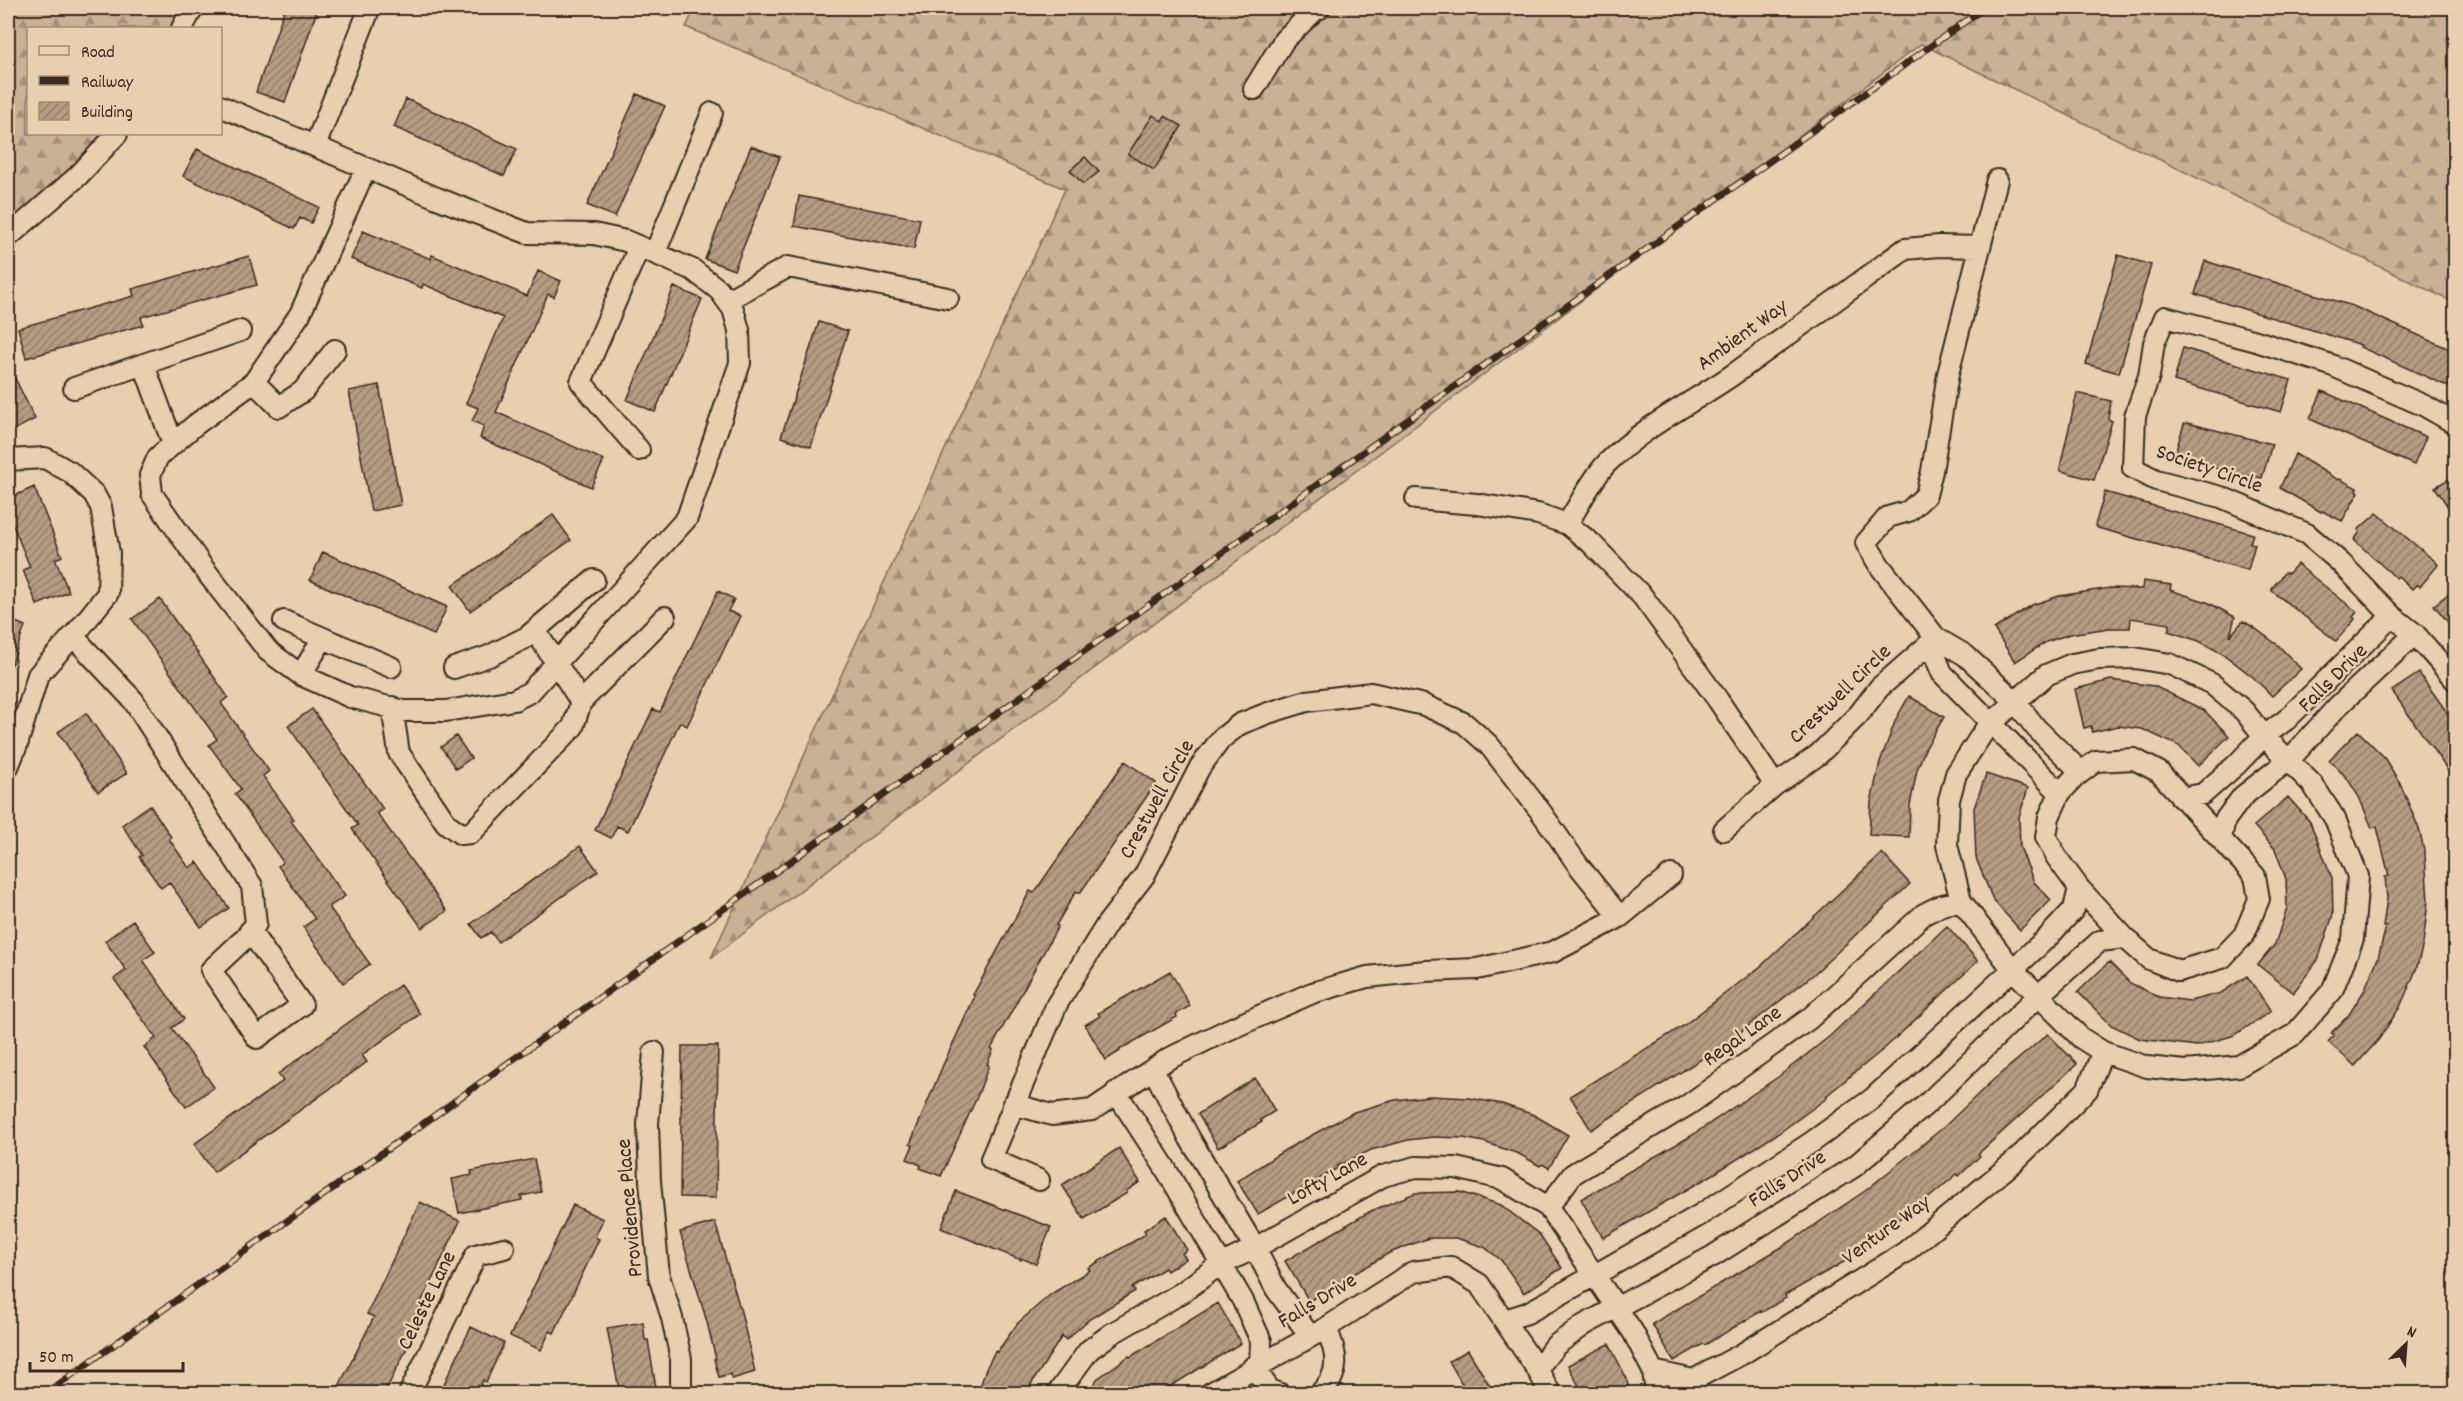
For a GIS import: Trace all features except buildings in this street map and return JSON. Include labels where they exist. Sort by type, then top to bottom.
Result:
[{"type":"street","points":[[183,27],[193,8]]},
{"type":"street","points":[[1254,89],[1284,40],[1320,8]]},
{"type":"street","points":[[315,146],[367,15]]},
{"type":"street","points":[[222,107],[527,233],[594,234],[626,241],[693,270],[719,291],[733,309],[739,330],[740,363],[687,518],[557,664],[530,692],[514,699],[446,711],[404,711],[350,697],[301,675],[268,651],[204,569],[152,494],[150,476],[158,457],[195,425],[254,382],[300,314],[366,168]]},
{"type":"street","points":[[639,450],[581,382],[712,113]]},
{"type":"street","points":[[8,237],[78,176],[116,135]]},
{"type":"street","points":[[1997,180],[1948,374],[1926,495],[1909,511],[1888,517],[1866,543],[1879,565],[1936,638],[1965,655],[2015,701],[2036,728],[2081,772]]},
{"type":"street","name":"Ambient Way","points":[[1567,524],[1606,464],[1625,447],[1731,375],[1905,249],[1939,246],[1979,247]]},
{"type":"street","points":[[727,300],[788,267],[948,298]]},
{"type":"street","name":"Society Circle","points":[[2456,424],[2425,406],[2331,365],[2165,317],[2154,343],[2150,376],[2135,416],[2133,468],[2156,480],[2229,500],[2307,534],[2341,563],[2392,616],[2415,634],[2456,681]]},
{"type":"street","points":[[74,388],[240,331]]},
{"type":"street","points":[[254,382],[279,407],[303,391],[335,350]]},
{"type":"street","points":[[144,365],[173,444]]},
{"type":"street","points":[[8,460],[45,458],[70,472],[94,494],[100,507],[109,553],[108,593],[38,675],[8,767]]},
{"type":"street","points":[[1416,499],[1477,504],[1538,514],[1567,524],[1591,543],[1643,597],[1718,700],[1775,785]]},
{"type":"street","points":[[454,668],[489,656],[527,637],[594,580]]},
{"type":"street","name":"Falls Drive","points":[[2181,798],[2203,795],[2264,736],[2286,720],[2392,616]]},
{"type":"street","points":[[392,708],[399,753],[446,823],[461,834],[471,833],[573,727],[581,702],[664,617]]},
{"type":"street","points":[[284,621],[392,667]]},
{"type":"street","points":[[535,630],[581,702]]},
{"type":"street","name":"Falls Drive","points":[[2221,838],[2225,820],[2243,796],[2290,759],[2338,706],[2415,634]]},
{"type":"street","points":[[73,636],[133,700],[252,886],[256,924],[211,970],[257,1038],[302,1005],[250,931]]},
{"type":"street","points":[[301,675],[323,638]]},
{"type":"street","points":[[1936,638],[1934,653],[1942,673],[2060,793]]},
{"type":"street","name":"Crestwell Circle","points":[[1724,830],[1775,785],[1818,755],[1859,714],[1879,688],[1936,638]]},
{"type":"street","points":[[2099,658],[2136,658],[2170,664],[2212,684],[2244,711],[2264,736],[2290,759],[2313,785],[2335,819],[2358,876],[2354,939],[2332,991],[2295,1034],[2239,1066],[2185,1071],[2147,1067],[2103,1052],[2081,1038],[2013,970],[1960,901],[1947,845],[1949,800],[1956,774],[1991,723],[2046,675],[2072,664],[2099,658]]},
{"type":"street","name":"Crestwell Circle","points":[[1039,1180],[991,1159],[1057,1004],[1107,924],[1144,876],[1200,767],[1221,739],[1240,724],[1306,701],[1371,693],[1424,705],[1464,723],[1489,745],[1541,812],[1578,865],[1620,917]]},
{"type":"street","points":[[2134,759],[2159,772],[2255,876],[2259,899],[2244,935],[2222,958],[2179,971],[2149,959],[2125,938],[2079,888],[2057,858],[2046,837],[2049,817],[2060,793],[2081,772],[2096,761],[2134,759]]},
{"type":"street","points":[[1014,1104],[1052,1115],[1092,1110],[1153,1069],[1223,1032],[1312,993],[1367,977],[1477,969],[1553,952],[1620,917],[1671,875]]},
{"type":"street","name":"Falls Drive","points":[[1505,1320],[1527,1313],[1700,1215],[1802,1149],[1872,1099],[2013,970],[2074,909],[2079,888]]},
{"type":"street","name":"Regal Lane","points":[[1548,1207],[1573,1174],[1599,1156],[1688,1105],[1809,1019],[1924,914],[1942,905],[1960,901]]},
{"type":"street","name":"Falls Drive","points":[[1537,1369],[1556,1345],[1617,1305],[1713,1256],[1855,1166],[1930,1101],[2039,995],[2100,941],[2125,938]]},
{"type":"street","name":"Providence Place","points":[[654,1052],[648,1124],[650,1181],[659,1276],[672,1318],[681,1359],[681,1394]]},
{"type":"street","name":"Venture Way","points":[[1653,1371],[1693,1380],[1742,1354],[1904,1253],[2014,1162],[2087,1090],[2103,1052]]},
{"type":"street","points":[[1153,1069],[1190,1139],[1255,1248],[1276,1289],[1318,1332],[1337,1357],[1334,1375],[1319,1394]]},
{"type":"street","points":[[1116,1092],[1243,1301],[1261,1341],[1256,1366],[1270,1390],[1280,1394]]},
{"type":"street","name":"Lofty Lane","points":[[1058,1394],[1089,1350],[1111,1334],[1182,1292],[1222,1263],[1255,1248],[1383,1176],[1416,1167],[1456,1168],[1502,1179],[1548,1207],[1634,1332],[1653,1371],[1656,1394]]},
{"type":"street","name":"Celeste Lane","points":[[409,1394],[476,1255],[504,1248]]},
{"type":"street","name":"Falls Drive","points":[[1209,1394],[1318,1332],[1413,1272],[1450,1267],[1479,1284],[1505,1320],[1551,1394]]},
{"type":"green space","points":[[8,8],[185,8],[176,27],[27,27],[27,135],[120,135],[8,243]]},
{"type":"green space","points":[[695,8],[2455,8],[2455,303],[1921,44],[711,958],[1065,189],[686,27]]},
{"type":"railway","points":[[45,1394],[1984,8]]}]
